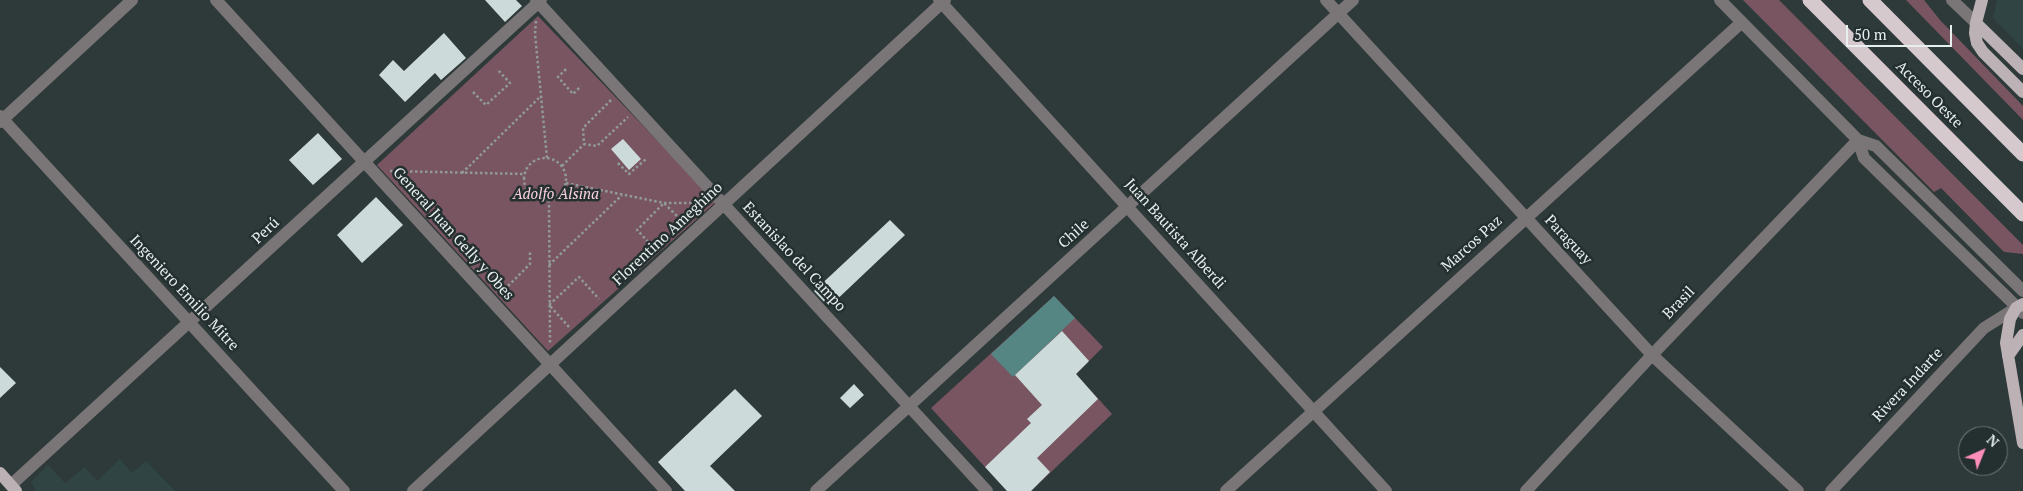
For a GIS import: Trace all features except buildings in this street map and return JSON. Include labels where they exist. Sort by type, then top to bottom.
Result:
[{"type":"highway","name":"Acceso Oeste","points":[[1810,0],[2023,214]]},
{"type":"highway","name":"Acceso Oeste","points":[[1870,0],[2023,154]]},
{"type":"main road","points":[[1982,0],[1975,34],[1983,52],[2023,92]]},
{"type":"main road","points":[[1976,23],[2023,69]]},
{"type":"main road","points":[[2021,308],[2007,331],[2008,356],[2023,443]]},
{"type":"main road","points":[[2008,356],[2023,335]]},
{"type":"main road","points":[[0,473],[9,488]]},
{"type":"street","points":[[1,119],[132,0]]},
{"type":"street","name":"General Juan Gelly y Obes","points":[[216,0],[666,491]]},
{"type":"street","name":"Paraguay","points":[[1326,0],[1652,355],[1798,491]]},
{"type":"street","name":"Chile","points":[[816,491],[1352,0]]},
{"type":"street","points":[[1720,0],[1858,140],[1864,158],[2021,308]]},
{"type":"street","points":[[1952,0],[1976,23]]},
{"type":"street","name":"Perú","points":[[9,488],[539,1]]},
{"type":"street","name":"Estanislao del Campo","points":[[539,1],[636,110],[987,491]]},
{"type":"street","name":"Florentino Ameghino","points":[[414,491],[942,1]]},
{"type":"street","name":"Juan Bautista Alberdi","points":[[942,1],[1386,491]]},
{"type":"street","name":"Marcos Paz","points":[[1226,491],[1742,22]]},
{"type":"street","name":"Ingeniero Emilio Mitre","points":[[1,119],[344,491]]},
{"type":"street","points":[[1858,140],[1876,146],[2023,291]]},
{"type":"street","name":"Brasil","points":[[1526,491],[1652,355],[1858,140]]},
{"type":"street","name":"Rivera Indarte","points":[[1831,491],[1984,328],[2021,308]]},
{"type":"path","points":[[539,1],[535,34],[547,158]]},
{"type":"path","points":[[473,92],[486,105],[510,83],[498,69]]},
{"type":"path","points":[[566,69],[558,76],[573,94],[581,86]]},
{"type":"path","points":[[584,144],[582,128],[620,92]]},
{"type":"path","points":[[462,172],[541,96]]},
{"type":"path","points":[[584,144],[598,146],[636,110]]},
{"type":"path","points":[[562,166],[584,144]]},
{"type":"path","points":[[547,158],[562,166],[566,174],[566,183],[560,194],[549,200],[539,199],[530,194],[525,185],[525,174],[533,162],[547,158]]},
{"type":"path","points":[[618,163],[629,174],[646,159]]},
{"type":"path","points":[[388,171],[525,174]]},
{"type":"path","points":[[566,183],[664,203],[715,202],[724,204]]},
{"type":"path","points":[[548,266],[622,195]]},
{"type":"path","points":[[549,200],[550,365]]},
{"type":"path","points":[[664,203],[683,222]]},
{"type":"path","points":[[655,249],[637,230],[664,203]]},
{"type":"path","points":[[501,293],[530,264],[530,252]]},
{"type":"path","points":[[549,305],[579,277],[599,299]]},
{"type":"path","points":[[549,305],[569,327]]},
{"type":"shaded area","points":[[1997,0],[2023,0],[2023,49],[1993,18]]},
{"type":"shaded area","points":[[120,459],[132,473],[146,461],[175,491],[36,491],[31,482],[48,465],[65,483],[85,467],[97,481]]},
{"type":"green space","points":[[1743,0],[1779,0],[2023,245],[2023,254],[2004,252],[1941,188],[1934,192]]},
{"type":"green space","points":[[1906,0],[1924,0],[1940,20],[2023,106],[2023,120]]},
{"type":"green space","name":"Adolfo Alsina","points":[[538,16],[716,202],[548,351],[377,165]]},
{"type":"green space","points":[[1054,296],[1103,347],[1076,374],[1112,414],[1031,491],[1007,491],[931,408]]},
{"type":"water","points":[[1054,296],[1075,318],[1013,377],[991,354]]}]
